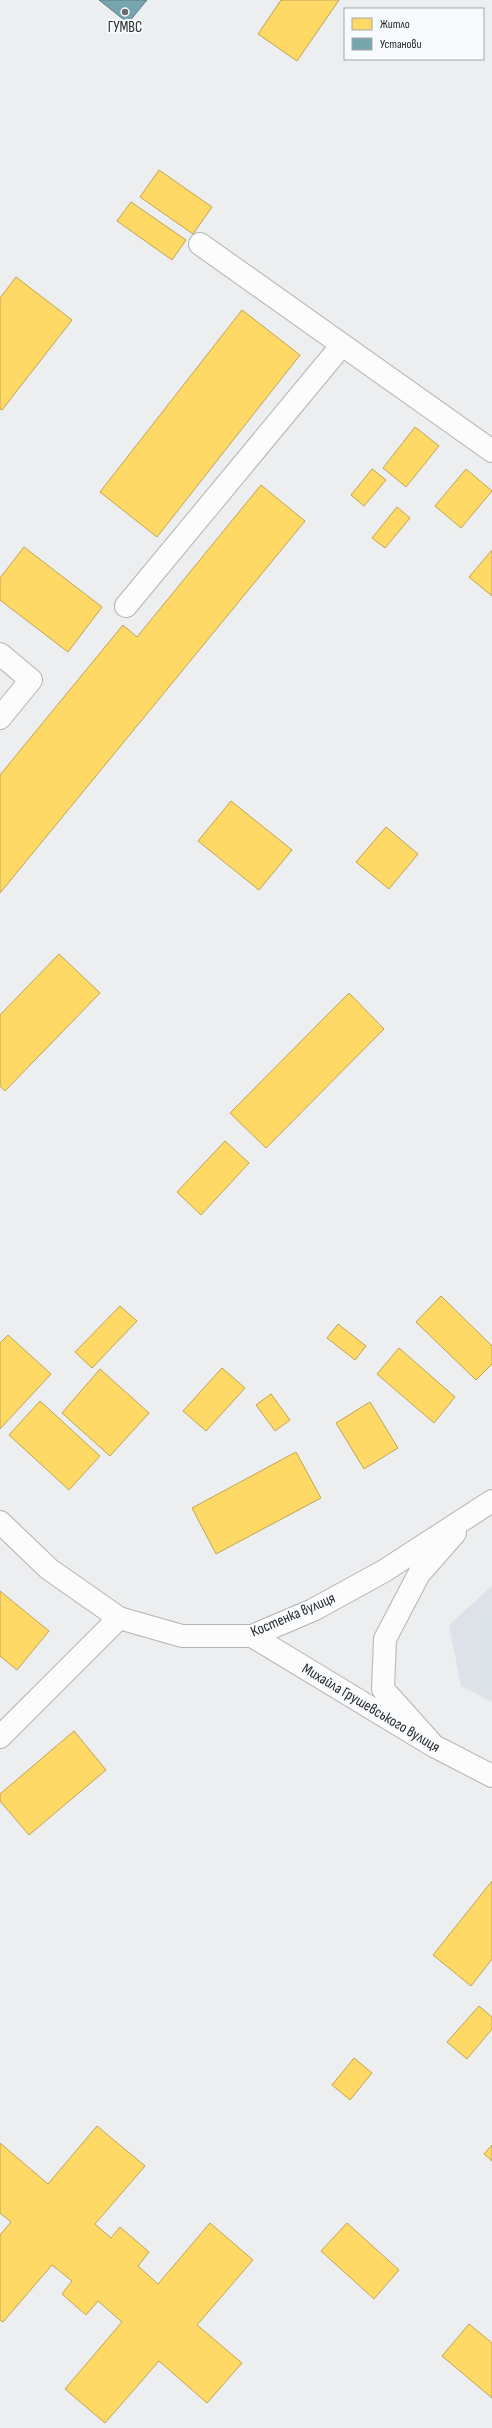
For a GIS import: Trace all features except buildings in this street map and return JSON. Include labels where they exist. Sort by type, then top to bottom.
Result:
[{"type":"street","points":[[200,244],[492,451]]},
{"type":"street","points":[[126,606],[342,345]]},
{"type":"street","points":[[0,654],[31,680],[0,718]]},
{"type":"street","name":"Костенка вулиця","points":[[119,1618],[182,1636],[252,1636],[313,1610],[384,1571],[492,1501]]},
{"type":"street","points":[[434,1746],[383,1689],[384,1639],[420,1574],[474,1512]]},
{"type":"street","points":[[0,1522],[49,1569],[119,1618],[0,1738]]},
{"type":"street","name":"Михайла Грушевського вулиця","points":[[252,1636],[434,1746],[492,1776]]},
{"type":"shaded area","points":[[492,1586],[492,1702],[461,1686],[449,1625]]},
{"type":"place","name":"ГУМВС","points":[[125,12]]}]
